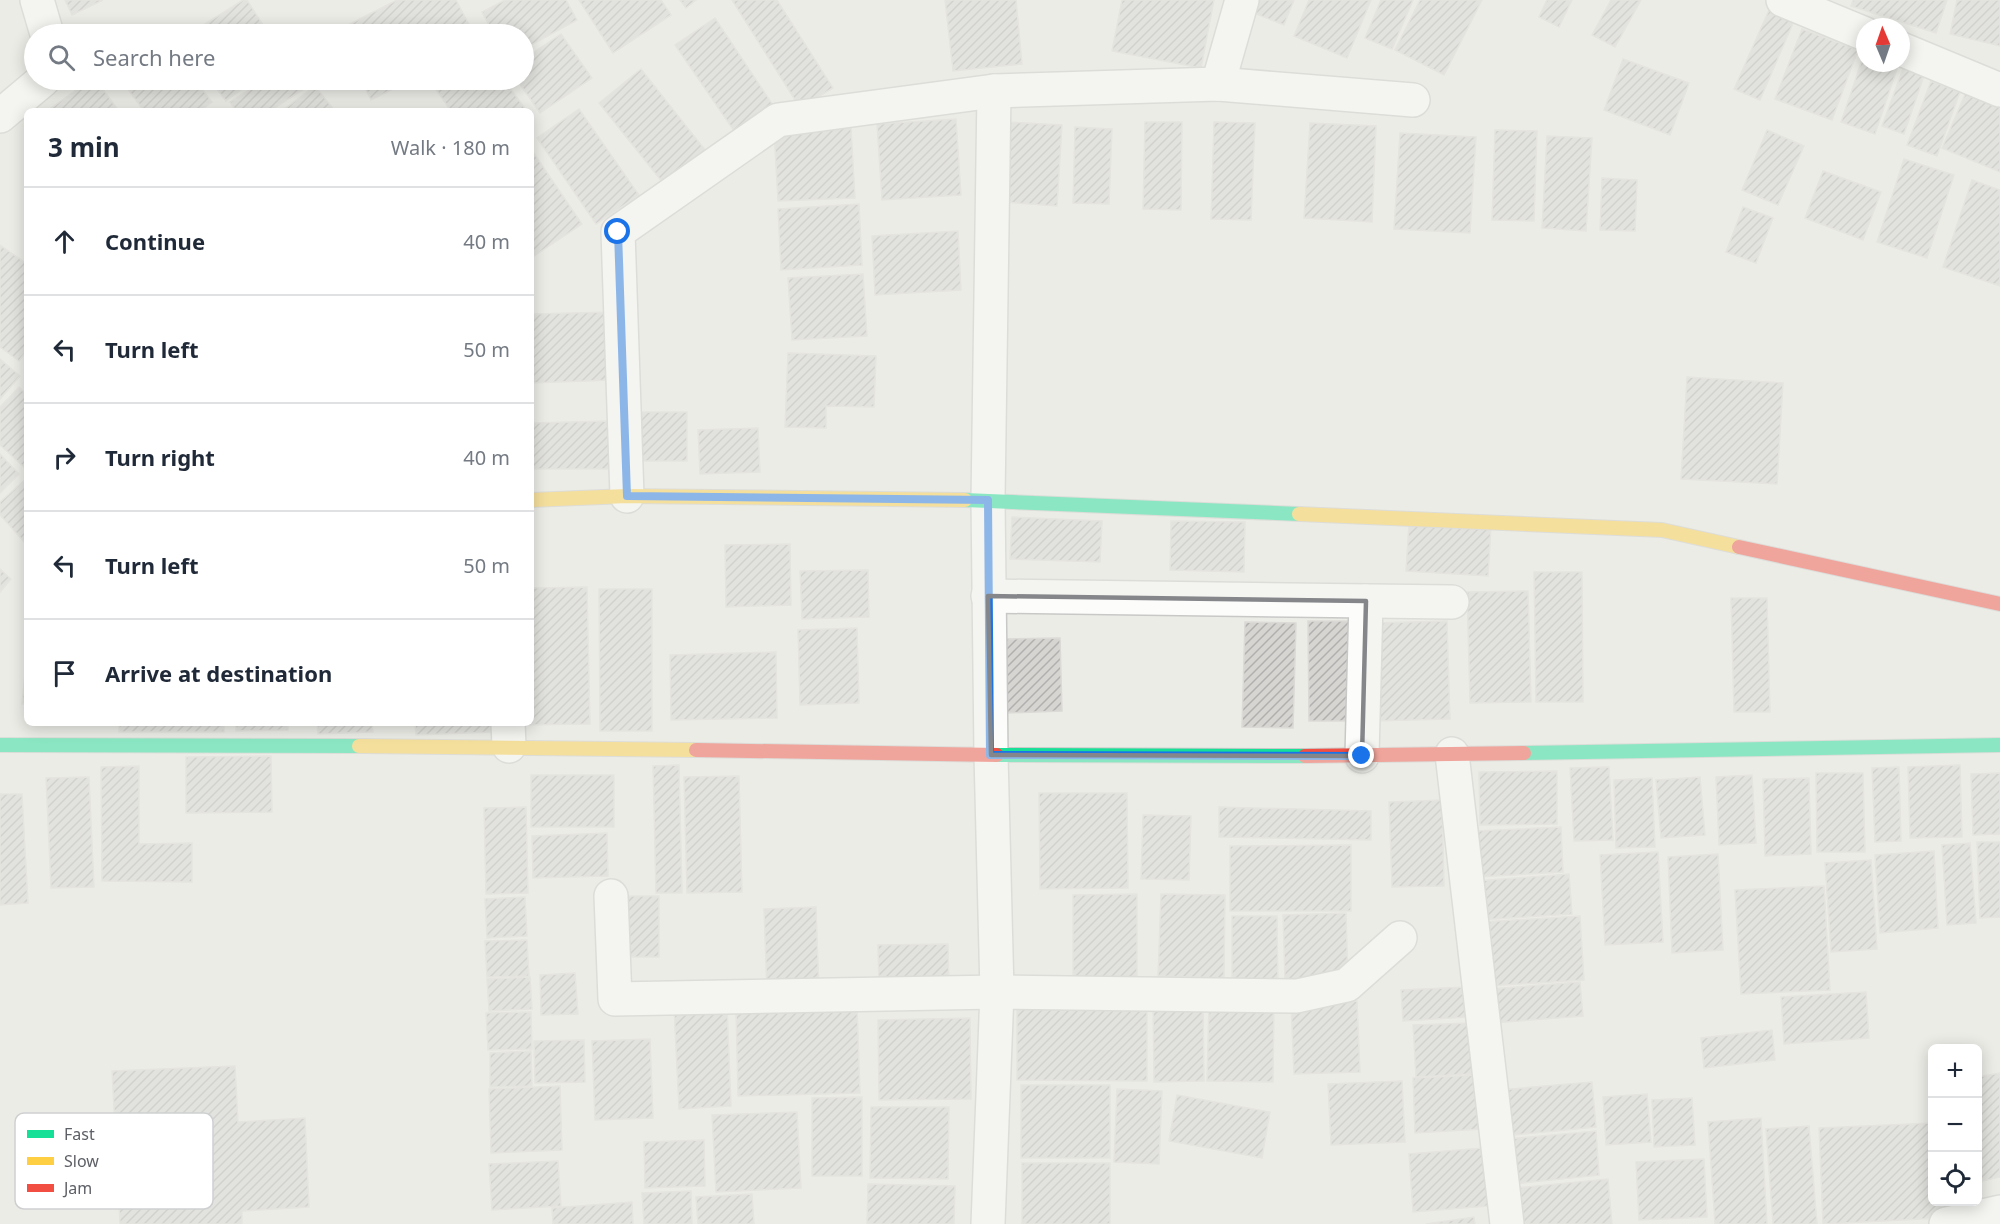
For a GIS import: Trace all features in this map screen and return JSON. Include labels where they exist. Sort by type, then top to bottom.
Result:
[{"type":"street","points":[[37,0],[44,24]]},
{"type":"street","points":[[1218,84],[1242,0]]},
{"type":"street","points":[[1783,0],[1835,10],[1856,27]]},
{"type":"street","points":[[1910,53],[2000,90]]},
{"type":"street","points":[[627,496],[618,232],[778,120],[994,91],[1218,84],[1413,100]]},
{"type":"street","points":[[0,116],[31,90]]},
{"type":"street","points":[[988,1224],[997,992],[988,596],[994,91]]},
{"type":"street","points":[[534,500],[627,496],[988,500],[1662,530],[2000,604]]},
{"type":"street","points":[[988,596],[1452,602]]},
{"type":"street","points":[[1362,756],[1366,601]]},
{"type":"street","points":[[0,745],[509,735],[990,755],[1362,756],[2000,745]]},
{"type":"street","points":[[1452,754],[1507,1224]]},
{"type":"street","points":[[610,896],[615,999],[997,992],[1297,996],[1347,985],[1400,938]]},
{"type":"street","points":[[1946,1224],[2000,1212]]},
{"type":"highlighted area","points":[[988,596],[1366,601],[1362,756],[991,755]]},
{"type":"building","points":[[65,0],[103,0],[72,15]]},
{"type":"building","points":[[243,0],[247,0],[262,24],[205,24]]},
{"type":"building","points":[[397,0],[456,0],[469,24],[350,24]]},
{"type":"building","points":[[505,0],[566,0],[577,20],[534,44],[534,24],[489,24],[482,12]]},
{"type":"building","points":[[579,0],[661,0],[671,15],[613,53]]},
{"type":"building","points":[[680,0],[696,0],[686,8]]},
{"type":"building","points":[[732,0],[777,0],[833,88],[800,108]]},
{"type":"building","points":[[945,0],[1016,0],[1022,64],[953,71]]},
{"type":"building","points":[[1122,0],[1214,0],[1201,68],[1112,51]]},
{"type":"building","points":[[1254,0],[1294,0],[1284,25],[1249,11]]},
{"type":"building","points":[[1309,0],[1371,0],[1347,58],[1294,36]]},
{"type":"building","points":[[1381,0],[1413,0],[1392,49],[1365,38]]},
{"type":"building","points":[[1420,0],[1482,0],[1444,75],[1395,50]]},
{"type":"building","points":[[1547,0],[1572,0],[1559,27],[1539,17]]},
{"type":"building","points":[[1611,0],[1641,0],[1615,47],[1592,35]]},
{"type":"building","points":[[1853,0],[1947,0],[1936,33],[1910,25],[1910,18],[1889,18],[1851,6]]},
{"type":"building","points":[[1957,0],[2000,0],[2000,46],[1950,34]]},
{"type":"building","points":[[1769,10],[1794,21],[1760,100],[1734,89]]},
{"type":"building","points":[[715,18],[773,105],[734,131],[675,45]]},
{"type":"building","points":[[1802,29],[1856,49],[1856,55],[1832,120],[1775,99]]},
{"type":"building","points":[[561,34],[592,78],[540,113],[524,90],[534,90],[534,52]]},
{"type":"building","points":[[1623,59],[1689,83],[1670,135],[1604,110]]},
{"type":"building","points":[[1910,68],[1925,73],[1904,134],[1882,126],[1902,72],[1910,72]]},
{"type":"building","points":[[641,69],[709,155],[667,188],[599,103]]},
{"type":"building","points":[[1858,72],[1896,72],[1875,134],[1841,122]]},
{"type":"building","points":[[1931,81],[1960,92],[1937,156],[1907,145]]},
{"type":"building","points":[[76,90],[103,90],[117,108],[51,108]]},
{"type":"building","points":[[128,90],[203,90],[212,102],[204,108],[142,108]]},
{"type":"building","points":[[218,90],[241,90],[226,101]]},
{"type":"building","points":[[249,90],[302,90],[275,108],[234,108],[230,102]]},
{"type":"building","points":[[310,90],[318,90],[333,108],[286,108]]},
{"type":"building","points":[[366,90],[391,90],[371,100]]},
{"type":"building","points":[[436,90],[511,90],[525,108],[449,108]]},
{"type":"building","points":[[1966,92],[2000,106],[2000,172],[1942,148]]},
{"type":"building","points":[[579,109],[639,195],[596,224],[537,138]]},
{"type":"building","points":[[956,119],[961,195],[882,200],[877,124]]},
{"type":"building","points":[[1008,122],[1062,125],[1057,206],[1004,202]]},
{"type":"building","points":[[1145,122],[1182,122],[1181,210],[1143,209]]},
{"type":"building","points":[[1214,122],[1255,123],[1251,220],[1211,219]]},
{"type":"building","points":[[1310,123],[1376,126],[1372,222],[1304,218]]},
{"type":"building","points":[[1075,127],[1112,129],[1109,204],[1073,203]]},
{"type":"building","points":[[851,128],[855,198],[778,201],[774,131]]},
{"type":"building","points":[[1495,130],[1537,131],[1534,221],[1492,220]]},
{"type":"building","points":[[1767,130],[1804,146],[1778,205],[1742,190]]},
{"type":"building","points":[[1400,133],[1476,137],[1470,233],[1394,229]]},
{"type":"building","points":[[1547,136],[1592,138],[1586,231],[1542,228]]},
{"type":"building","points":[[534,153],[582,224],[534,256]]},
{"type":"building","points":[[1904,159],[1954,175],[1927,258],[1877,242]]},
{"type":"building","points":[[1823,171],[1881,192],[1863,240],[1805,218]]},
{"type":"building","points":[[1602,178],[1637,180],[1635,231],[1600,230]]},
{"type":"building","points":[[1972,180],[2000,190],[2000,286],[1943,267]]},
{"type":"building","points":[[859,204],[862,265],[781,270],[778,209]]},
{"type":"building","points":[[1743,207],[1773,218],[1756,263],[1726,252]]},
{"type":"building","points":[[958,231],[961,290],[875,295],[872,236]]},
{"type":"building","points":[[0,245],[24,262],[24,354],[19,361],[0,347]]},
{"type":"building","points":[[863,274],[867,336],[792,340],[788,278]]},
{"type":"building","points":[[611,312],[613,380],[534,383],[534,314]]},
{"type":"building","points":[[788,353],[876,356],[874,407],[826,406],[826,428],[785,427]]},
{"type":"building","points":[[0,359],[20,376],[0,399]]},
{"type":"building","points":[[1687,377],[1783,383],[1777,484],[1681,479]]},
{"type":"building","points":[[19,387],[24,392],[24,467],[0,445],[0,407]]},
{"type":"building","points":[[639,412],[687,412],[687,461],[639,461]]},
{"type":"building","points":[[609,421],[610,469],[534,469],[534,423]]},
{"type":"building","points":[[758,428],[760,472],[700,474],[698,430]]},
{"type":"building","points":[[0,454],[19,474],[0,493]]},
{"type":"building","points":[[24,481],[24,542],[0,515],[0,502]]},
{"type":"building","points":[[1012,517],[1102,521],[1100,562],[1010,559]]},
{"type":"building","points":[[1171,521],[1245,522],[1244,572],[1170,570]]},
{"type":"building","points":[[1409,523],[1491,528],[1488,576],[1406,571]]},
{"type":"building","points":[[790,544],[791,605],[726,607],[725,545]]},
{"type":"building","points":[[0,569],[11,579],[0,592]]},
{"type":"building","points":[[868,570],[869,617],[802,619],[800,571]]},
{"type":"building","points":[[1534,572],[1582,572],[1583,702],[1536,702]]},
{"type":"building","points":[[587,587],[590,724],[534,725],[534,588]]},
{"type":"building","points":[[599,589],[652,589],[652,731],[600,731]]},
{"type":"building","points":[[1528,591],[1531,702],[1470,703],[1467,592]]},
{"type":"building","points":[[1731,598],[1767,598],[1770,712],[1734,712]]},
{"type":"building","points":[[1308,621],[1353,621],[1354,721],[1309,721]]},
{"type":"building","points":[[1447,621],[1450,719],[1374,721],[1371,623]]},
{"type":"building","points":[[1245,622],[1296,623],[1293,728],[1242,727]]},
{"type":"building","points":[[857,628],[859,703],[800,705],[798,630]]},
{"type":"building","points":[[1060,638],[1062,711],[1006,713],[1005,639]]},
{"type":"building","points":[[776,652],[777,718],[671,720],[670,655]]},
{"type":"building","points":[[119,726],[224,726],[224,732],[119,732]]},
{"type":"building","points":[[236,726],[288,726],[288,730],[236,731]]},
{"type":"building","points":[[317,726],[372,726],[373,732],[318,734]]},
{"type":"building","points":[[415,726],[492,726],[493,732],[416,735]]},
{"type":"building","points":[[271,756],[272,812],[186,813],[186,757]]},
{"type":"building","points":[[679,765],[682,893],[656,893],[653,766]]},
{"type":"building","points":[[1960,765],[1962,837],[1910,838],[1908,767]]},
{"type":"building","points":[[139,766],[139,844],[192,843],[192,882],[102,881],[101,767]]},
{"type":"building","points":[[1609,767],[1613,840],[1574,841],[1570,768]]},
{"type":"building","points":[[1899,767],[1901,841],[1875,842],[1872,768]]},
{"type":"building","points":[[1557,771],[1557,824],[1480,825],[1479,772]]},
{"type":"building","points":[[1816,773],[1863,773],[1865,852],[1817,852]]},
{"type":"building","points":[[2000,773],[2000,834],[1973,835],[1971,774]]},
{"type":"building","points":[[531,775],[614,775],[614,827],[531,827]]},
{"type":"building","points":[[1752,775],[1756,843],[1719,845],[1716,777]]},
{"type":"building","points":[[739,776],[742,892],[687,893],[684,777]]},
{"type":"building","points":[[89,777],[94,887],[51,888],[46,778]]},
{"type":"building","points":[[1700,777],[1705,835],[1661,838],[1656,780]]},
{"type":"building","points":[[1652,778],[1655,847],[1616,848],[1614,780]]},
{"type":"building","points":[[1809,778],[1811,854],[1765,856],[1763,779]]},
{"type":"building","points":[[1039,793],[1127,793],[1128,888],[1040,889]]},
{"type":"building","points":[[0,794],[22,794],[28,903],[0,905]]},
{"type":"building","points":[[1442,800],[1444,886],[1392,887],[1389,802]]},
{"type":"building","points":[[526,807],[528,893],[486,894],[484,808]]},
{"type":"building","points":[[1219,807],[1371,811],[1371,840],[1219,837]]},
{"type":"building","points":[[1143,815],[1191,816],[1189,880],[1141,879]]},
{"type":"building","points":[[1561,827],[1563,872],[1477,877],[1475,831]]},
{"type":"building","points":[[607,833],[608,876],[533,878],[532,836]]},
{"type":"building","points":[[1977,842],[2000,842],[2000,917],[1980,918]]},
{"type":"building","points":[[1970,843],[1976,923],[1947,925],[1942,845]]},
{"type":"building","points":[[1351,845],[1351,911],[1230,911],[1230,846]]},
{"type":"building","points":[[1934,851],[1938,928],[1880,933],[1875,855]]},
{"type":"building","points":[[1658,852],[1663,942],[1605,945],[1600,855]]},
{"type":"building","points":[[1718,854],[1723,950],[1672,953],[1668,857]]},
{"type":"building","points":[[1871,860],[1877,949],[1831,952],[1825,863]]},
{"type":"building","points":[[1569,874],[1572,914],[1478,920],[1476,881]]},
{"type":"building","points":[[1824,886],[1830,990],[1741,994],[1735,890]]},
{"type":"building","points":[[1137,894],[1137,990],[1073,990],[1073,895]]},
{"type":"building","points":[[1161,894],[1225,895],[1224,978],[1158,976]]},
{"type":"building","points":[[625,896],[659,896],[659,957],[625,957]]},
{"type":"building","points":[[525,897],[527,936],[487,938],[485,899]]},
{"type":"building","points":[[816,907],[819,991],[767,993],[764,909]]},
{"type":"building","points":[[1346,913],[1348,979],[1285,981],[1283,915]]},
{"type":"building","points":[[1232,916],[1277,916],[1278,989],[1232,989]]},
{"type":"building","points":[[1580,916],[1584,980],[1487,986],[1483,922]]},
{"type":"building","points":[[527,940],[529,976],[487,977],[485,941]]},
{"type":"building","points":[[948,944],[949,988],[879,989],[878,945]]},
{"type":"building","points":[[575,973],[578,1014],[541,1015],[540,975]]},
{"type":"building","points":[[530,977],[532,1009],[489,1011],[487,979]]},
{"type":"building","points":[[1580,982],[1583,1016],[1493,1023],[1490,989]]},
{"type":"building","points":[[1466,987],[1468,1017],[1403,1021],[1401,990]]},
{"type":"building","points":[[1866,992],[1869,1038],[1784,1044],[1781,997]]},
{"type":"building","points":[[1017,1001],[1147,1002],[1147,1081],[1017,1080]]},
{"type":"building","points":[[1357,1001],[1360,1072],[1294,1074],[1291,1004]]},
{"type":"building","points":[[1203,1002],[1204,1081],[1154,1082],[1153,1003]]},
{"type":"building","points":[[1209,1003],[1274,1004],[1273,1082],[1207,1081]]},
{"type":"building","points":[[727,1005],[731,1106],[679,1109],[674,1008]]},
{"type":"building","points":[[857,1006],[860,1093],[738,1096],[736,1010]]},
{"type":"building","points":[[531,1012],[532,1049],[488,1050],[486,1013]]},
{"type":"building","points":[[970,1018],[971,1099],[879,1100],[878,1020]]},
{"type":"building","points":[[1471,1023],[1473,1074],[1416,1077],[1413,1025]]},
{"type":"building","points":[[1772,1030],[1775,1060],[1704,1068],[1701,1038]]},
{"type":"building","points":[[650,1039],[653,1118],[595,1120],[592,1041]]},
{"type":"building","points":[[584,1040],[585,1082],[535,1083],[534,1041]]},
{"type":"building","points":[[531,1051],[532,1086],[490,1087],[490,1053]]},
{"type":"building","points":[[235,1066],[238,1122],[305,1118],[309,1207],[242,1211],[242,1224],[120,1224],[119,1209],[213,1209],[213,1113],[114,1113],[112,1071]]},
{"type":"building","points":[[2000,1073],[2000,1177],[1982,1181],[1982,1098],[1982,1076]]},
{"type":"building","points":[[1480,1075],[1483,1129],[1415,1133],[1413,1078]]},
{"type":"building","points":[[1402,1081],[1405,1142],[1331,1145],[1328,1084]]},
{"type":"building","points":[[1592,1082],[1596,1127],[1504,1136],[1499,1090]]},
{"type":"building","points":[[1021,1085],[1110,1085],[1110,1158],[1021,1158]]},
{"type":"building","points":[[560,1086],[562,1150],[491,1153],[489,1089]]},
{"type":"building","points":[[1117,1089],[1162,1091],[1159,1164],[1114,1162]]},
{"type":"building","points":[[1647,1094],[1651,1142],[1606,1145],[1603,1097]]},
{"type":"building","points":[[1177,1095],[1270,1112],[1262,1158],[1169,1141]]},
{"type":"building","points":[[862,1097],[862,1176],[812,1176],[812,1098]]},
{"type":"building","points":[[1692,1098],[1695,1145],[1654,1147],[1652,1100]]},
{"type":"building","points":[[871,1107],[949,1107],[948,1179],[870,1178]]},
{"type":"building","points":[[797,1112],[801,1188],[716,1192],[712,1115]]},
{"type":"building","points":[[1761,1118],[1767,1224],[1715,1224],[1708,1122]]},
{"type":"building","points":[[1928,1123],[1928,1206],[1941,1206],[1942,1218],[1823,1224],[1819,1128]]},
{"type":"building","points":[[1809,1126],[1817,1224],[1773,1224],[1766,1129]]},
{"type":"building","points":[[1596,1131],[1599,1175],[1513,1184],[1508,1139]]},
{"type":"building","points":[[704,1140],[705,1186],[645,1188],[644,1142]]},
{"type":"building","points":[[1483,1148],[1488,1206],[1413,1212],[1409,1154]]},
{"type":"building","points":[[1704,1159],[1707,1217],[1639,1220],[1636,1162]]},
{"type":"building","points":[[558,1161],[561,1206],[492,1210],[489,1164]]},
{"type":"building","points":[[1022,1163],[1110,1163],[1110,1224],[1022,1224]]},
{"type":"building","points":[[1608,1179],[1612,1224],[1521,1224],[1517,1188]]},
{"type":"building","points":[[868,1184],[955,1186],[954,1224],[867,1224]]},
{"type":"building","points":[[691,1191],[692,1224],[644,1224],[642,1193]]},
{"type":"building","points":[[752,1194],[754,1224],[698,1224],[696,1197]]},
{"type":"building","points":[[632,1202],[633,1224],[553,1224],[552,1208]]},
{"type":"building","points":[[1474,1217],[1475,1224],[1426,1224]]},
{"type":"traffic: fast","points":[[965,500],[1299,514]]},
{"type":"traffic: fast","points":[[0,745],[359,746]]},
{"type":"traffic: fast","points":[[1524,753],[2000,745]]},
{"type":"traffic: fast","points":[[997,755],[1305,756]]},
{"type":"traffic: slow","points":[[534,500],[627,496],[965,500]]},
{"type":"traffic: slow","points":[[1299,514],[1662,530],[1739,547]]},
{"type":"traffic: slow","points":[[359,746],[696,750]]},
{"type":"traffic: jam","points":[[1739,547],[2000,604]]},
{"type":"traffic: jam","points":[[696,750],[997,755]]},
{"type":"traffic: jam","points":[[1305,756],[1524,753]]},
{"type":"route","points":[[618,232],[627,496],[988,500],[990,755],[1362,756]]}]
